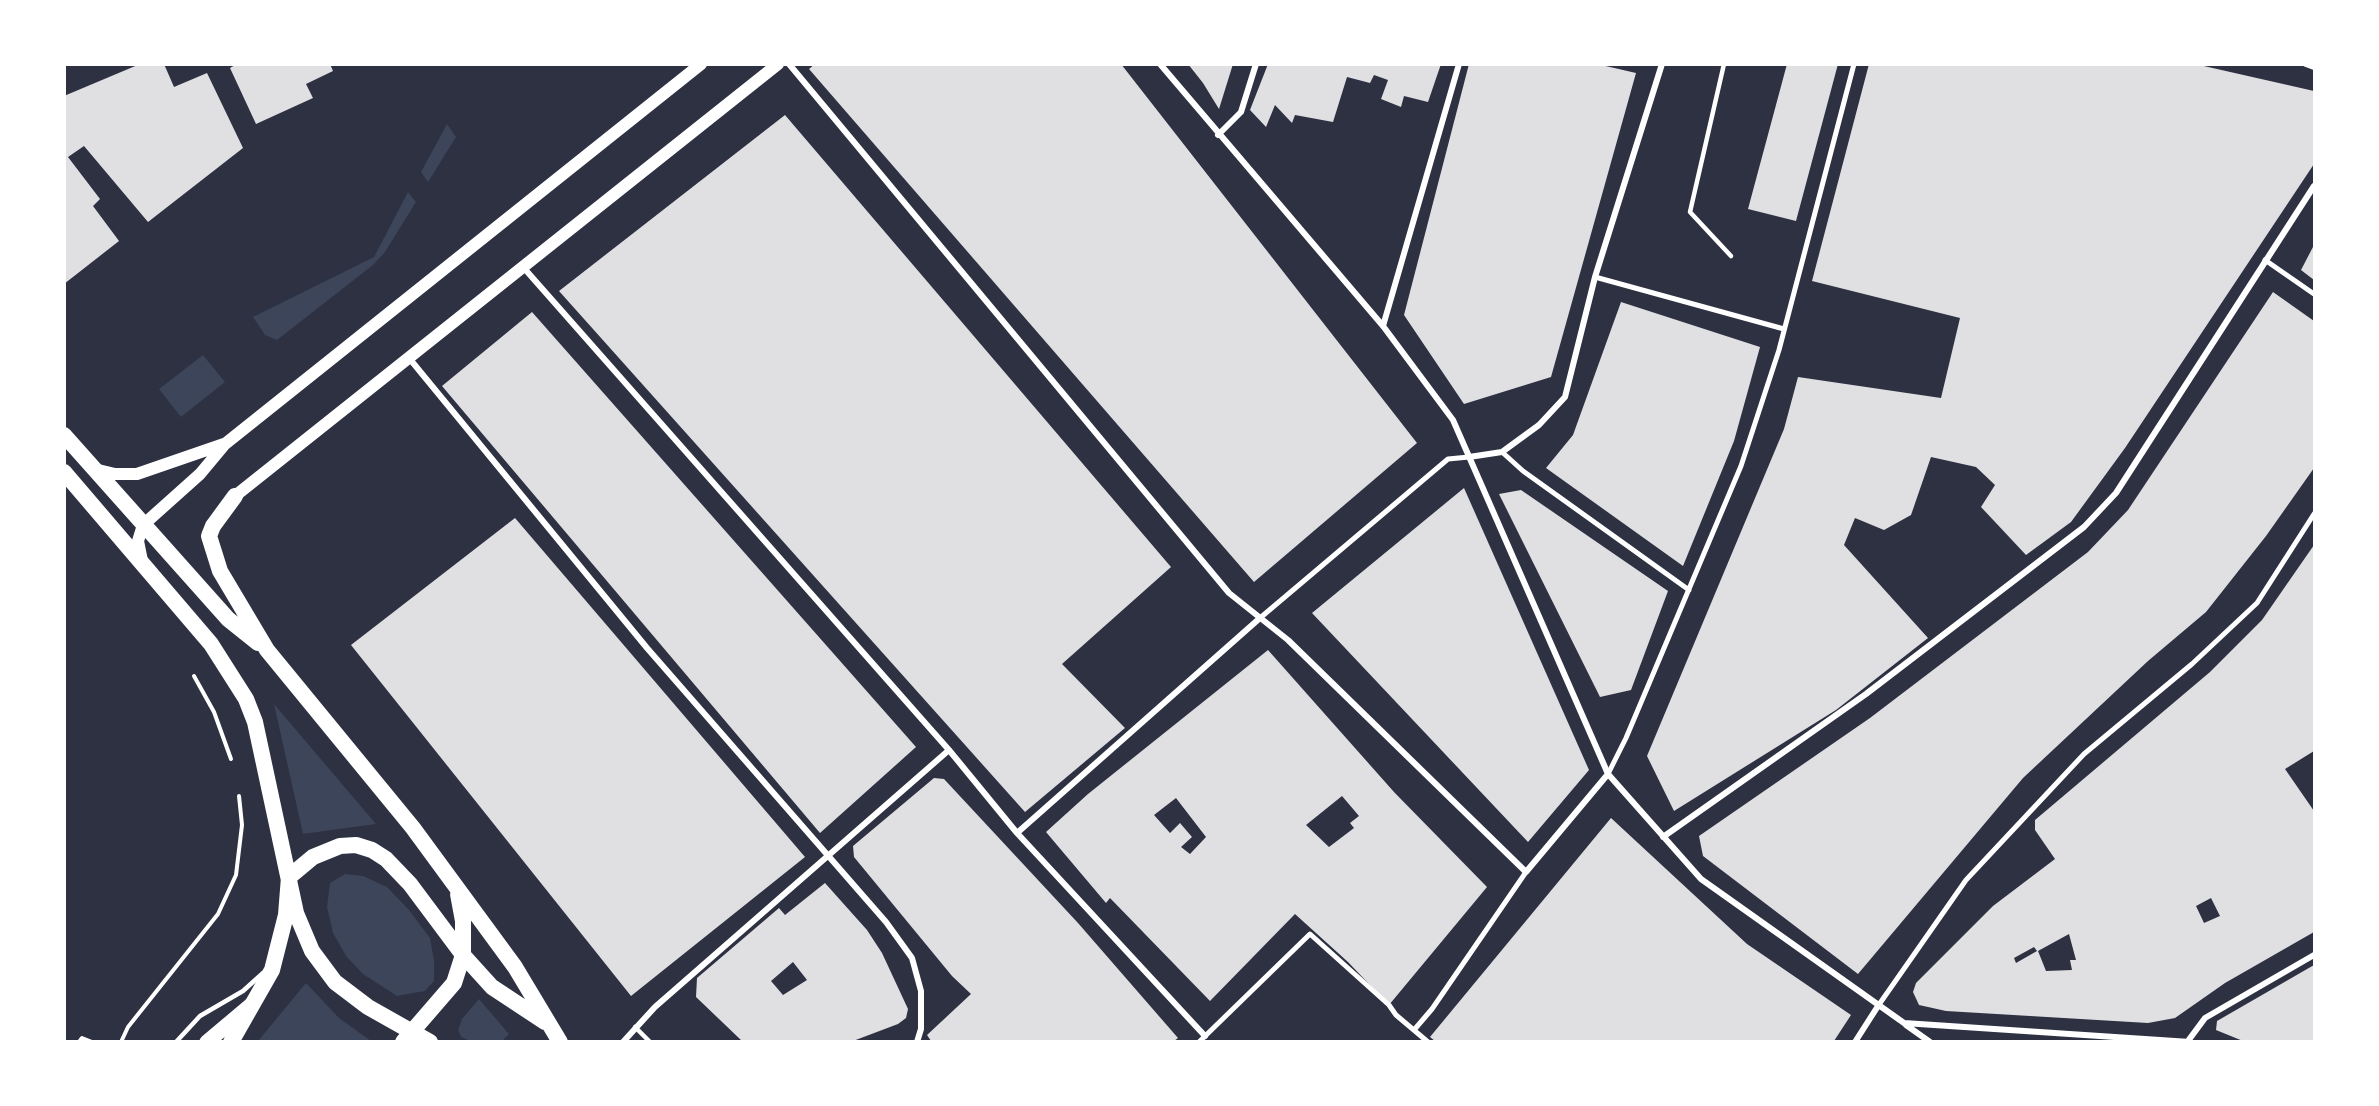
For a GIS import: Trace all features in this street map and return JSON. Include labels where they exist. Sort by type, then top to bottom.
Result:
[{"type":"highway","points":[[64,435],[228,619],[267,650]]},
{"type":"highway","points":[[64,472],[211,644],[246,699],[255,722],[304,936],[323,968],[335,982],[407,1036],[430,1041]]},
{"type":"highway","points":[[235,496],[213,526],[209,536],[220,572],[267,650],[413,828],[515,967],[560,1041]]},
{"type":"highway","points":[[231,1041],[272,970],[286,915],[289,877],[313,857],[340,846],[356,846],[372,850],[386,859],[410,884],[463,955],[492,987],[548,1024]]},
{"type":"highway","points":[[407,1036],[454,983],[463,955],[464,921],[457,887]]},
{"type":"main road","points":[[143,562],[138,541],[143,525],[200,474],[225,444],[701,64]]},
{"type":"main road","points":[[235,496],[778,64]]},
{"type":"main road","points":[[94,469],[115,474],[137,474],[225,444]]},
{"type":"main road","points":[[207,1041],[251,1005]]},
{"type":"street","points":[[789,64],[1229,593],[1288,640],[1526,872]]},
{"type":"street","points":[[1160,64],[1218,135],[1383,326],[1453,420],[1608,774],[1701,879],[1930,1041]]},
{"type":"street","points":[[1218,135],[1241,112],[1256,64]]},
{"type":"street","points":[[1383,326],[1459,64]]},
{"type":"street","points":[[1017,833],[1260,618],[1448,459],[1502,452],[1539,425],[1565,397],[1595,277],[1662,64]]},
{"type":"street","points":[[1414,1030],[1432,1009],[1526,872],[1608,774],[1626,738],[1741,466],[1784,329],[1854,64]]},
{"type":"street","points":[[2306,64],[2314,67]]},
{"type":"street","points":[[1663,837],[1866,694],[2084,527],[2116,493],[2314,186]]},
{"type":"street","points":[[2265,260],[2314,294]]},
{"type":"street","points":[[522,266],[949,750],[1017,833],[1205,1036]]},
{"type":"street","points":[[1595,277],[1784,329]]},
{"type":"street","points":[[409,357],[647,648],[886,922],[912,958],[921,991],[921,1029],[916,1041]]},
{"type":"street","points":[[1502,452],[1523,471],[1689,590]]},
{"type":"street","points":[[1855,1041],[1966,880],[2084,754],[2192,664],[2257,603],[2314,514]]},
{"type":"street","points":[[623,1041],[634,1027],[949,750]]},
{"type":"street","points":[[1199,1041],[1310,934],[1428,1041]]},
{"type":"street","points":[[1904,1023],[2189,1041],[2205,1018],[2314,955]]},
{"type":"lane","points":[[1724,64],[1690,212],[1731,256]]},
{"type":"lane","points":[[176,1041],[189,1025],[208,1009],[243,991],[276,957]]},
{"type":"lane","points":[[634,1027],[650,1041]]},
{"type":"path","points":[[193,673],[214,712],[233,764]]},
{"type":"path","points":[[121,1041],[128,1027],[218,914],[236,875],[242,825],[239,794]]},
{"type":"path","points":[[79,1041],[82,1038],[92,1041]]},
{"type":"shaded area","points":[[447,124],[456,137],[428,182],[421,172]]},
{"type":"shaded area","points":[[408,192],[416,202],[385,252],[373,265],[277,340],[265,335],[253,317],[374,257]]},
{"type":"shaded area","points":[[203,355],[225,382],[181,417],[159,389]]},
{"type":"shaded area","points":[[274,704],[376,824],[303,834]]},
{"type":"shaded area","points":[[345,874],[363,876],[387,887],[409,910],[430,938],[434,961],[434,981],[425,991],[397,996],[363,974],[346,956],[333,933],[327,907],[330,883]]},
{"type":"shaded area","points":[[306,983],[339,1018],[371,1041],[258,1041]]},
{"type":"shaded area","points":[[479,999],[509,1034],[502,1041],[470,1041],[461,1037],[458,1030],[462,1019]]},
{"type":"building","points":[[140,64],[164,64],[174,87],[207,73],[243,148],[148,222],[84,146],[68,157],[100,199],[93,206],[119,241],[64,284],[64,96]]},
{"type":"building","points":[[237,64],[330,64],[333,71],[306,84],[313,98],[256,124],[230,68]]},
{"type":"building","points":[[815,64],[1121,64],[1417,443],[1254,582],[809,69]]},
{"type":"building","points":[[1188,64],[1233,64],[1219,109],[1203,83]]},
{"type":"building","points":[[1268,64],[1441,64],[1428,102],[1404,96],[1401,107],[1381,99],[1388,80],[1374,75],[1370,83],[1347,77],[1333,122],[1295,115],[1292,123],[1275,105],[1266,127],[1250,110]]},
{"type":"building","points":[[1469,64],[1597,64],[1636,73],[1551,377],[1464,404],[1404,315]]},
{"type":"building","points":[[1787,64],[1838,64],[1796,221],[1748,209]]},
{"type":"building","points":[[1869,64],[2195,64],[2314,91],[2314,164],[2125,448],[2071,522],[2026,555],[1981,507],[1995,485],[1976,467],[1931,457],[1911,515],[1884,530],[1855,518],[1844,545],[1928,638],[1836,710],[1674,811],[1647,756],[1784,429],[1798,377],[1941,398],[1960,318],[1812,281]]},
{"type":"building","points":[[785,115],[1171,567],[1062,664],[1125,728],[1025,812],[559,291]]},
{"type":"building","points":[[2314,245],[2314,280],[2301,270]]},
{"type":"building","points":[[2273,292],[2314,321],[2314,468],[2266,536],[2206,612],[2148,661],[2023,778],[1858,974],[1703,856],[1699,836],[1870,718],[2088,552],[2128,510]]},
{"type":"building","points":[[1621,302],[1760,347],[1734,441],[1683,566],[1546,468],[1573,435]]},
{"type":"building","points":[[532,312],[916,747],[820,833],[442,386]]},
{"type":"building","points":[[1464,488],[1589,770],[1528,842],[1312,613]]},
{"type":"building","points":[[1521,490],[1668,591],[1631,690],[1600,697],[1499,494]]},
{"type":"building","points":[[515,518],[805,857],[631,996],[351,645]]},
{"type":"building","points":[[2314,545],[2314,751],[2285,769],[2314,811],[2314,932],[2225,983],[2175,1018],[2148,1023],[1946,1011],[1919,1005],[1913,992],[1916,983],[1993,906],[2055,859],[2035,830],[2035,820],[2210,672],[2262,620]],"holes":[[[2211,898],[2220,916],[2204,923],[2196,906]],[[2069,934],[2076,960],[2070,960],[2072,970],[2046,971],[2038,951]],[[2034,947],[2037,951],[2016,963],[2014,958]]]},
{"type":"building","points":[[1268,650],[1394,792],[1487,887],[1389,1005],[1348,962],[1295,914],[1210,1001],[1110,898],[1106,903],[1046,832],[1088,794]],"holes":[[[1342,796],[1359,816],[1350,823],[1354,828],[1329,847],[1306,825]],[[1176,798],[1206,837],[1190,854],[1181,847],[1192,837],[1180,823],[1170,833],[1154,815]]]},
{"type":"building","points":[[934,778],[944,779],[1078,923],[1178,1038],[1174,1041],[931,1041],[927,1035],[971,994],[952,976],[854,857],[853,846]]},
{"type":"building","points":[[1611,818],[1747,944],[1851,1015],[1834,1041],[1435,1041],[1430,1037]]},
{"type":"building","points":[[825,883],[867,930],[882,953],[908,1009],[906,1018],[898,1024],[853,1041],[742,1041],[696,997],[697,978],[779,908],[785,915]],"holes":[[[793,962],[807,980],[783,995],[771,981]]]},
{"type":"building","points":[[2314,965],[2314,1041],[2243,1041],[2216,1030],[2217,1021]]}]
